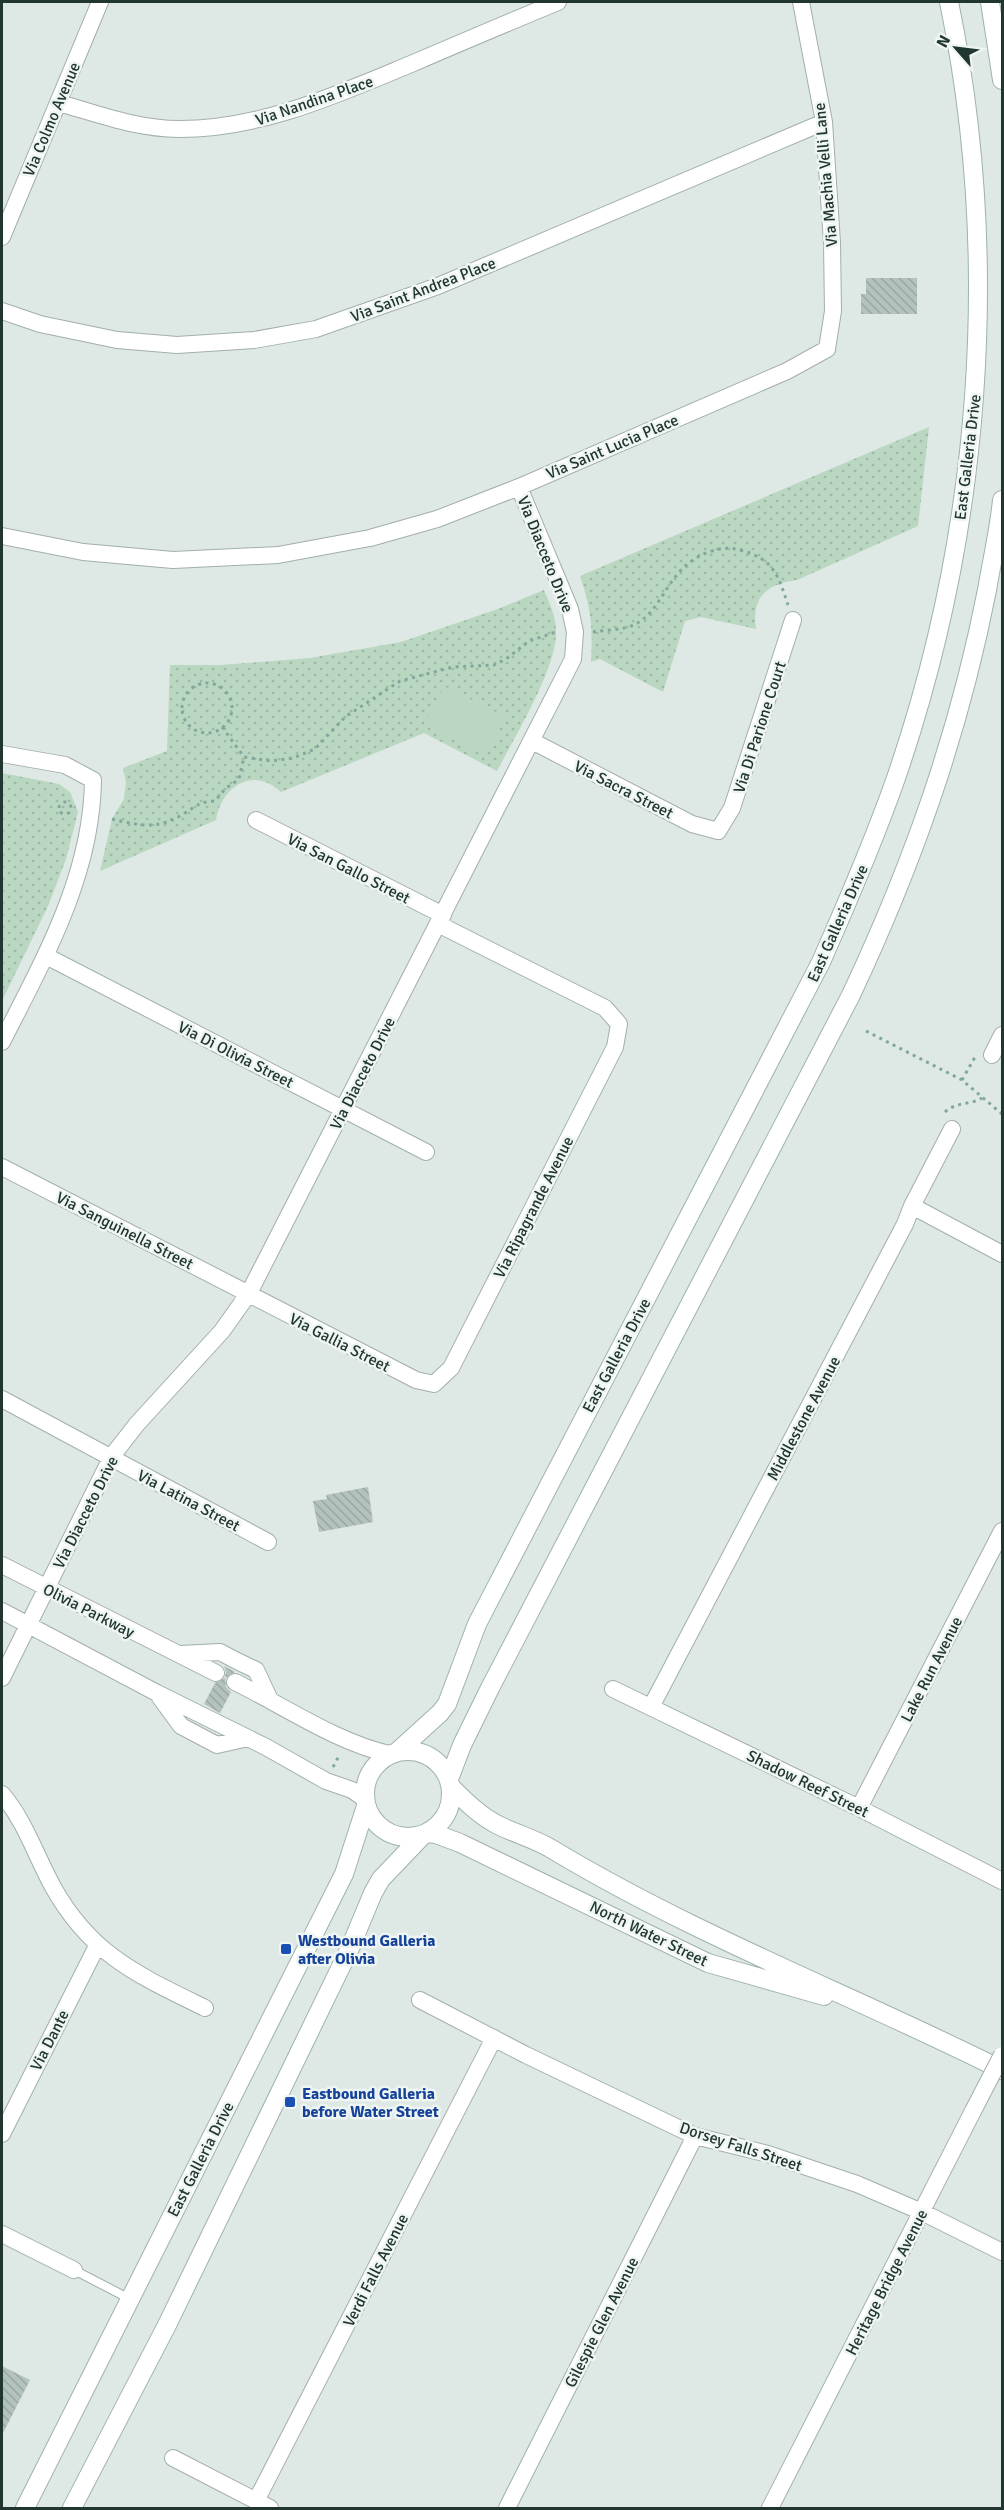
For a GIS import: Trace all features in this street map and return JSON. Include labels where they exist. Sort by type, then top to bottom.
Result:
[{"type":"main road","name":"East Galleria Drive","points":[[393,1753],[440,1713],[447,1704],[477,1624],[821,962],[856,884],[896,777],[925,682],[952,565],[963,501],[975,388],[979,259],[974,183],[967,109],[949,2]]},
{"type":"main road","points":[[990,2],[1002,80]]},
{"type":"main road","points":[[72,2508],[120,2418],[264,2127],[350,1948],[373,1893],[381,1879],[425,1833],[442,1821],[450,1808],[450,1783],[462,1745],[846,1005],[888,915],[935,791],[961,705],[979,628],[1002,501]]},
{"type":"main road","points":[[425,1833],[405,1838],[379,1827],[366,1802],[365,1788],[369,1775],[377,1763],[393,1753],[418,1751],[431,1756],[442,1766],[450,1783]]},
{"type":"main road","name":"North Water Street","points":[[450,1783],[470,1805],[498,1825],[540,1843],[578,1866],[702,1930],[915,2026],[1002,2070]]},
{"type":"main road","name":"East Galleria Drive","points":[[25,2508],[344,1874],[366,1802]]},
{"type":"main road","name":"North Water Street","points":[[425,1833],[436,1834],[460,1843],[708,1963],[881,2012]]},
{"type":"street","name":"Via Colmo Avenue","points":[[2,237],[100,2]]},
{"type":"street","name":"Via Nandina Place","points":[[59,103],[100,116],[149,127],[178,129],[263,120],[361,85],[558,2]]},
{"type":"street","name":"Via Machia Velli Lane","points":[[801,2],[824,122],[832,243],[833,300],[827,349]]},
{"type":"street","name":"Via Saint Andrea Place","points":[[2,311],[40,324],[117,340],[177,345],[254,340],[316,329],[438,286],[824,122]]},
{"type":"street","name":"Via Saint Lucia Place","points":[[2,536],[83,552],[173,560],[278,555],[370,538],[437,519],[519,486],[787,371],[827,349]]},
{"type":"street","name":"Via Diacceto Drive","points":[[2,1678],[112,1456],[137,1424],[222,1331],[249,1293],[573,659],[575,632],[570,609],[519,486]]},
{"type":"street","name":"Via Di Parione Court","points":[[718,831],[732,808],[793,620]]},
{"type":"street","name":"Via Sacra Street","points":[[531,741],[692,824],[718,831]]},
{"type":"street","points":[[2,754],[65,765],[93,780],[93,812],[81,869],[46,956],[2,1042]]},
{"type":"street","name":"Via San Gallo Street","points":[[255,820],[605,1008],[619,1024]]},
{"type":"street","name":"Via Di Olivia Street","points":[[46,956],[426,1152]]},
{"type":"street","name":"Via Ripagrande Avenue","points":[[434,1384],[451,1368],[462,1347],[615,1047],[619,1024]]},
{"type":"street","points":[[984,1055],[1002,1035]]},
{"type":"street","name":"Middlestone Avenue","points":[[651,1707],[905,1224],[947,1122]]},
{"type":"street","name":"Via Sanguinella Street","points":[[2,1167],[249,1293]]},
{"type":"street","points":[[912,1206],[1002,1254]]},
{"type":"street","name":"Via Gallia Street","points":[[249,1293],[262,1302],[416,1380],[434,1384]]},
{"type":"street","name":"Via Latina Street","points":[[2,1399],[112,1456],[128,1468],[268,1542]]},
{"type":"street","name":"Lake Run Avenue","points":[[859,1808],[1002,1531]]},
{"type":"street","name":"Olivia Parkway","points":[[2,1565],[216,1673]]},
{"type":"street","points":[[2,1611],[157,1693],[181,1726],[198,1736],[217,1745],[248,1738],[326,1780],[352,1790],[366,1802]]},
{"type":"street","name":"Olivia Parkway","points":[[177,1654],[220,1652],[256,1670],[270,1700]]},
{"type":"street","points":[[235,1682],[367,1749],[393,1753]]},
{"type":"street","name":"Shadow Reef Street","points":[[613,1689],[859,1808],[1002,1881]]},
{"type":"street","points":[[2,1794],[24,1828],[54,1888],[97,1946],[128,1968],[205,2008]]},
{"type":"street","name":"Via Dante","points":[[2,2134],[97,1946]]},
{"type":"street","name":"Dorsey Falls Street","points":[[420,2000],[695,2136],[768,2154],[857,2184],[922,2212],[1002,2252]]},
{"type":"street","name":"Verdi Falls Avenue","points":[[263,2505],[494,2038]]},
{"type":"street","name":"Heritage Bridge Avenue","points":[[770,2508],[1002,2055]]},
{"type":"street","name":"Gilespie Glen Avenue","points":[[507,2508],[695,2136]]},
{"type":"street","points":[[2,2234],[74,2270]]},
{"type":"street","points":[[173,2458],[263,2505]]},
{"type":"lane","points":[[74,2270],[130,2299]]},
{"type":"path","points":[[593,632],[634,625],[646,616],[674,576],[689,562],[723,548],[754,554],[767,562],[777,573],[793,620]]},
{"type":"path","points":[[222,728],[244,757],[271,761],[293,758],[315,749],[345,717],[400,681],[453,667],[494,665],[506,659],[529,641],[556,633]]},
{"type":"path","points":[[205,683],[220,686],[226,692],[232,706],[231,714],[222,728],[206,733],[190,727],[185,721],[182,704],[190,689],[205,683]]},
{"type":"path","points":[[112,819],[150,826],[173,820],[201,802],[215,801],[225,789],[239,779],[244,757]]},
{"type":"path","points":[[866,1031],[962,1080],[1002,1114]]},
{"type":"path","points":[[962,1080],[984,1055]]},
{"type":"path","points":[[947,1122],[957,1104],[976,1102],[982,1098]]},
{"type":"path","points":[[331,1771],[342,1751]]},
{"type":"green space","points":[[929,427],[918,526],[797,580],[770,589],[763,594],[756,608],[756,629],[701,617],[685,621],[663,692],[600,659],[591,662],[590,618],[580,576]]},
{"type":"green space","points":[[544,590],[555,623],[554,650],[533,703],[497,771],[424,733],[281,792],[260,780],[249,780],[231,790],[224,798],[216,820],[100,871],[112,819],[124,799],[126,782],[123,768],[167,751],[170,665],[221,665],[310,658],[401,642],[495,610]]},
{"type":"green space","points":[[444,686],[506,717],[486,756],[424,725]]},
{"type":"green space","points":[[2,773],[59,784],[70,792],[78,812],[66,859],[48,906],[2,1001]]},
{"type":"building","points":[[866,278],[917,278],[917,314],[861,314],[861,294],[866,294]]},
{"type":"building","points":[[368,1487],[373,1522],[319,1532],[313,1501],[327,1499],[326,1495]]},
{"type":"building","points":[[224,1666],[235,1672],[225,1678]]},
{"type":"building","points":[[225,1678],[226,1687],[231,1692],[220,1713],[204,1704],[215,1683]]},
{"type":"building","points":[[2,2366],[30,2380],[2,2435]]},
{"type":"place","name":"Westbound Galleria after Olivia","points":[[286,1949]]},
{"type":"place","name":"Eastbound Galleria before Water Street","points":[[290,2102]]}]
